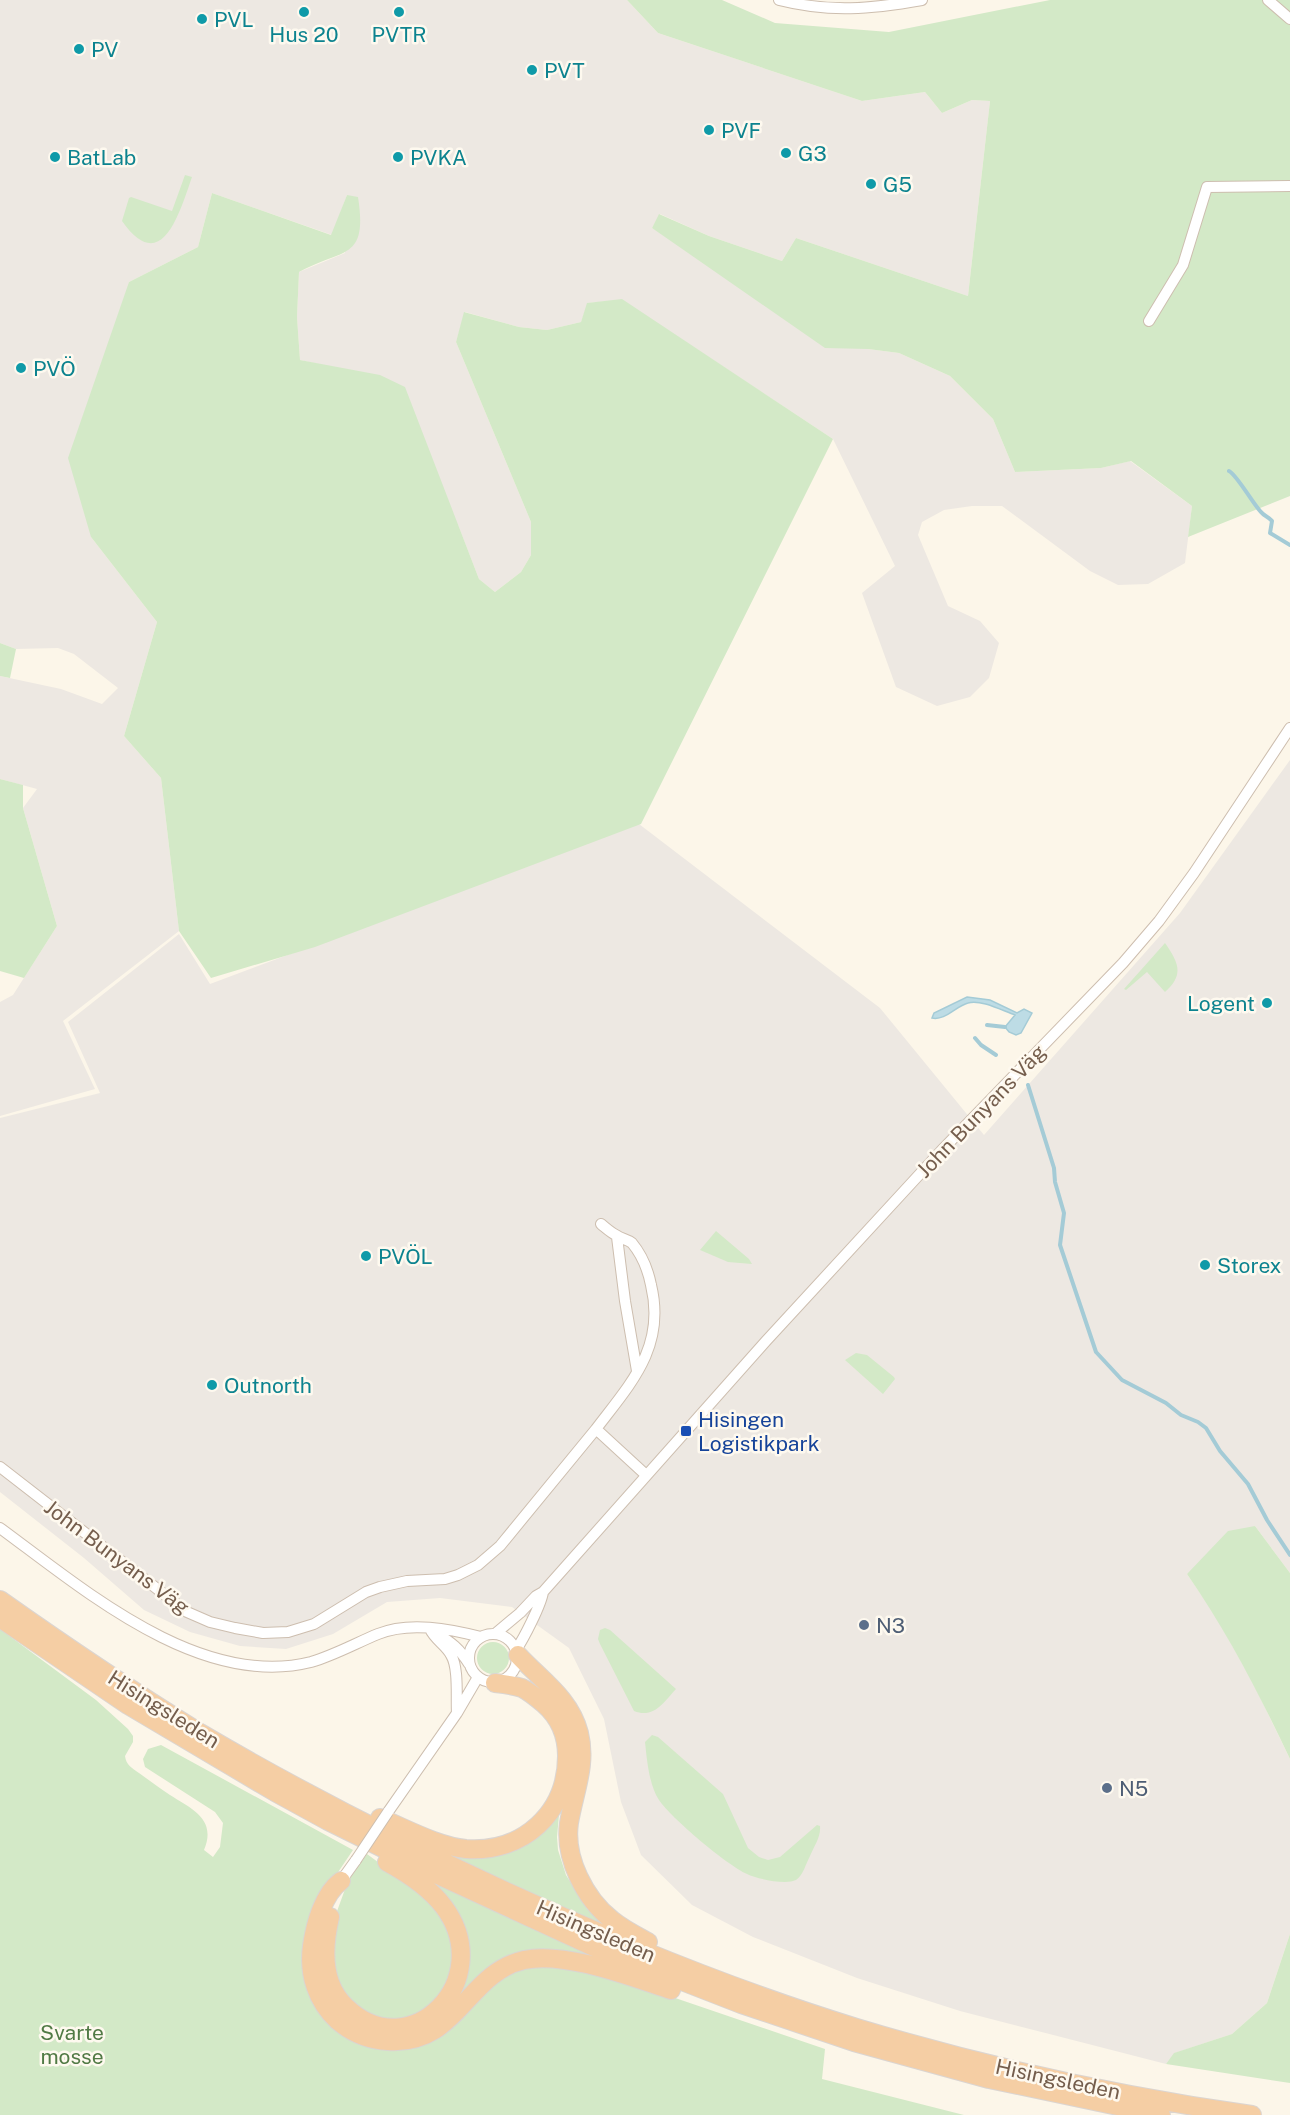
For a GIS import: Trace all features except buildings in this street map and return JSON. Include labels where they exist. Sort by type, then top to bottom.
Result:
[{"type":"highway","name":"Hisingsleden","points":[[0,1600],[119,1681],[201,1733],[267,1771],[408,1844],[571,1921],[709,1977],[857,2028],[965,2058],[1121,2093],[1252,2115]]},
{"type":"highway","name":"Hisingsleden","points":[[0,1618],[52,1655],[170,1731],[328,1821],[447,1880],[592,1946],[659,1974],[854,2042],[989,2079],[1161,2115]]},
{"type":"highway","points":[[517,1652],[562,1698],[572,1715],[579,1735],[582,1767],[569,1834],[572,1857],[584,1886],[598,1906],[617,1924],[654,1945],[703,1965],[709,1977]]},
{"type":"highway","points":[[267,1771],[286,1770],[353,1806],[450,1846],[467,1849],[489,1848],[512,1842],[528,1834],[541,1823],[555,1805],[563,1789],[567,1773],[567,1747],[562,1727],[551,1710],[536,1697],[522,1689],[486,1680]]},
{"type":"highway","points":[[328,1821],[343,1839],[394,1866],[422,1885],[439,1901],[450,1918],[459,1941],[461,1961],[459,1974],[448,1998],[431,2015],[407,2025],[383,2026],[360,2018],[339,2000],[328,1978],[325,1952],[328,1928],[341,1881]]},
{"type":"highway","points":[[341,1881],[333,1887],[317,1924],[311,1949],[311,1969],[317,1991],[327,2009],[345,2026],[379,2041],[400,2041],[430,2033],[451,2018],[495,1973],[519,1962],[545,1958],[578,1963],[630,1977],[789,2031],[802,2025]]},
{"type":"street","points":[[779,0],[808,7],[851,9],[922,0]]},
{"type":"street","points":[[1268,0],[1290,19]]},
{"type":"street","points":[[1149,321],[1184,265],[1207,187],[1290,186]]},
{"type":"street","name":"John Bunyans Väg","points":[[496,1634],[543,1592],[766,1341],[942,1151],[1130,955],[1159,921],[1194,873],[1290,728]]},
{"type":"street","name":"John Bunyans Väg","points":[[0,1467],[187,1612],[210,1622],[275,1633],[302,1629],[372,1589],[406,1581],[446,1579],[458,1575],[478,1565],[500,1546],[596,1430],[637,1371],[651,1344],[655,1325],[653,1294],[648,1273],[630,1241],[617,1236],[601,1224]]},
{"type":"street","points":[[617,1236],[637,1371]]},
{"type":"street","points":[[596,1430],[646,1475]]},
{"type":"street","points":[[0,1528],[87,1591],[135,1622],[190,1649],[229,1661],[270,1666],[302,1663],[330,1657],[379,1634],[407,1627],[444,1629],[481,1637],[496,1634],[511,1640],[517,1652],[517,1665],[512,1674],[504,1680],[486,1680],[470,1665],[461,1651],[430,1629]]},
{"type":"street","name":"John Bunyans Väg","points":[[517,1652],[542,1599],[543,1592]]},
{"type":"street","points":[[430,1629],[435,1639],[452,1656],[457,1713]]},
{"type":"street","points":[[470,1665],[471,1649],[481,1637]]},
{"type":"street","points":[[341,1881],[457,1713],[486,1680]]},
{"type":"shaded area","points":[[0,0],[627,0],[658,33],[862,101],[925,92],[942,113],[972,100],[990,101],[968,296],[796,238],[782,261],[709,236],[660,214],[652,228],[868,349],[899,353],[950,376],[993,419],[1015,472],[1101,468],[1130,461],[1192,506],[1185,563],[1148,584],[1118,585],[1090,571],[1002,506],[972,506],[944,510],[922,522],[918,535],[948,606],[980,621],[999,643],[989,678],[970,697],[937,706],[896,687],[862,593],[895,566],[833,439],[622,300],[588,303],[581,322],[547,330],[519,327],[465,312],[456,342],[531,522],[531,555],[521,572],[495,592],[479,579],[458,525],[327,366],[300,360],[297,317],[299,272],[345,253],[347,195],[332,235],[212,193],[198,247],[129,282],[91,537],[157,622],[124,736],[161,778],[179,931],[63,1021],[95,1089],[0,1116],[0,1002],[13,995],[57,926],[23,808],[37,789],[0,779],[0,676],[61,689],[102,704],[118,688],[74,654],[58,648],[16,649],[0,643]]},
{"type":"shaded area","points":[[1290,760],[1290,1573],[1255,1526],[1187,1574],[1215,1615],[1251,1679],[1290,1759],[1290,1934],[1267,2003],[1232,2034],[1175,2053],[1166,2064],[960,2011],[857,1978],[753,1937],[692,1905],[641,1855],[621,1802],[604,1719],[569,1648],[512,1607],[440,1598],[387,1602],[333,1634],[286,1649],[240,1646],[190,1632],[144,1610],[84,1558],[0,1492],[0,1118],[100,1093],[68,1022],[179,934],[210,984],[639,824],[880,1008],[984,1135],[1180,913]]},
{"type":"green space","points":[[627,0],[722,0],[775,23],[889,32],[1050,0],[1290,0],[1290,496],[1188,537],[1192,506],[1131,461],[1101,468],[1015,472],[993,419],[950,376],[899,353],[868,349],[825,348],[652,228],[659,214],[709,236],[782,261],[796,238],[968,296],[990,101],[972,100],[942,113],[925,92],[862,101],[658,33]]},
{"type":"green space","points":[[185,175],[192,177],[182,206],[168,233],[159,241],[148,243],[136,237],[122,221],[129,198],[172,211]]},
{"type":"green space","points":[[212,193],[331,235],[347,195],[358,197],[360,218],[355,243],[340,255],[299,272],[297,317],[300,360],[380,375],[405,387],[479,579],[495,592],[521,572],[531,555],[531,522],[456,342],[464,312],[519,327],[547,330],[581,322],[587,303],[622,299],[833,439],[641,824],[315,947],[211,978],[179,931],[161,778],[124,736],[157,622],[91,537],[68,458],[129,282],[198,247]]},
{"type":"green space","points":[[0,643],[16,649],[10,678],[0,676]]},
{"type":"green space","points":[[0,779],[23,785],[23,808],[57,926],[24,978],[0,971]]},
{"type":"green space","points":[[1165,943],[1177,968],[1177,974],[1171,986],[1165,992],[1147,972],[1126,990],[1124,989]]},
{"type":"green space","points":[[716,1231],[752,1264],[728,1262],[700,1250]]},
{"type":"green space","points":[[856,1353],[867,1355],[894,1377],[895,1379],[883,1394],[845,1360]]},
{"type":"green space","points":[[1255,1526],[1290,1573],[1290,1759],[1242,1664],[1187,1574],[1228,1531]]},
{"type":"green space","points":[[605,1628],[676,1689],[658,1708],[647,1713],[634,1711],[598,1639],[600,1630]]},
{"type":"green space","name":"Svarte mosse","points":[[0,1629],[96,1700],[128,1729],[133,1736],[133,1742],[125,1756],[128,1764],[200,1816],[207,1830],[204,1850],[213,1857],[220,1847],[223,1823],[215,1812],[145,1767],[143,1759],[148,1749],[161,1745],[353,1850],[322,1896],[309,1992],[429,2042],[445,2034],[487,1988],[508,1973],[549,1963],[640,1986],[825,2049],[822,2079],[964,2115],[0,2115]]},
{"type":"green space","points":[[493,1642],[504,1647],[509,1658],[504,1669],[493,1674],[482,1669],[477,1658],[482,1647]]},
{"type":"green space","points":[[652,1735],[658,1737],[723,1794],[748,1848],[759,1857],[768,1860],[780,1857],[817,1825],[820,1826],[817,1841],[798,1878],[779,1882],[747,1874],[714,1851],[675,1818],[659,1800],[651,1780],[645,1742]]},
{"type":"green space","points":[[559,1815],[558,1850],[566,1875],[587,1909],[618,1934],[521,1891],[432,1846],[538,1835]]},
{"type":"green space","points":[[367,1854],[428,1899],[454,1936],[455,1969],[429,2012],[383,2022],[353,2007],[335,1981],[332,1967],[336,1914],[348,1881]]},
{"type":"green space","points":[[420,1875],[625,1967],[540,1952],[451,2012],[466,1968]]},
{"type":"green space","points":[[1290,1934],[1290,2083],[1166,2064],[1174,2053],[1232,2034],[1267,2003]]},
{"type":"water","points":[[967,997],[990,1000],[1017,1013],[1024,1009],[1032,1013],[1021,1033],[1016,1035],[1005,1027],[1015,1015],[979,1003],[968,1003],[946,1015],[932,1018],[934,1013]]},
{"type":"waterway","points":[[1229,471],[1261,512],[1272,521],[1270,533],[1290,545]]},
{"type":"waterway","points":[[987,1025],[1005,1027]]},
{"type":"waterway","points":[[975,1038],[996,1055]]},
{"type":"waterway","points":[[1028,1085],[1054,1168],[1055,1182],[1064,1213],[1060,1245],[1096,1352],[1122,1380],[1166,1403],[1181,1415],[1206,1428],[1220,1451],[1248,1484],[1267,1520],[1290,1555]]},
{"type":"place","name":"Hus 20","points":[[304,12]]},
{"type":"place","name":"PVTR","points":[[399,12]]},
{"type":"place","name":"PVL","points":[[202,19]]},
{"type":"place","name":"PV","points":[[79,49]]},
{"type":"place","name":"PVT","points":[[532,70]]},
{"type":"place","name":"PVF","points":[[709,130]]},
{"type":"place","name":"G3","points":[[786,153]]},
{"type":"place","name":"BatLab","points":[[55,157]]},
{"type":"place","name":"PVKA","points":[[398,157]]},
{"type":"place","name":"G5","points":[[871,184]]},
{"type":"place","name":"PVÖ","points":[[21,368]]},
{"type":"place","name":"Logent","points":[[1267,1003]]},
{"type":"place","name":"PVÖL","points":[[366,1256]]},
{"type":"place","name":"Storex","points":[[1205,1265]]},
{"type":"place","name":"Outnorth","points":[[212,1385]]},
{"type":"place","name":"Hisingen Logistikpark","points":[[686,1431]]},
{"type":"place","name":"N3","points":[[864,1625]]},
{"type":"place","name":"N5","points":[[1107,1788]]}]
